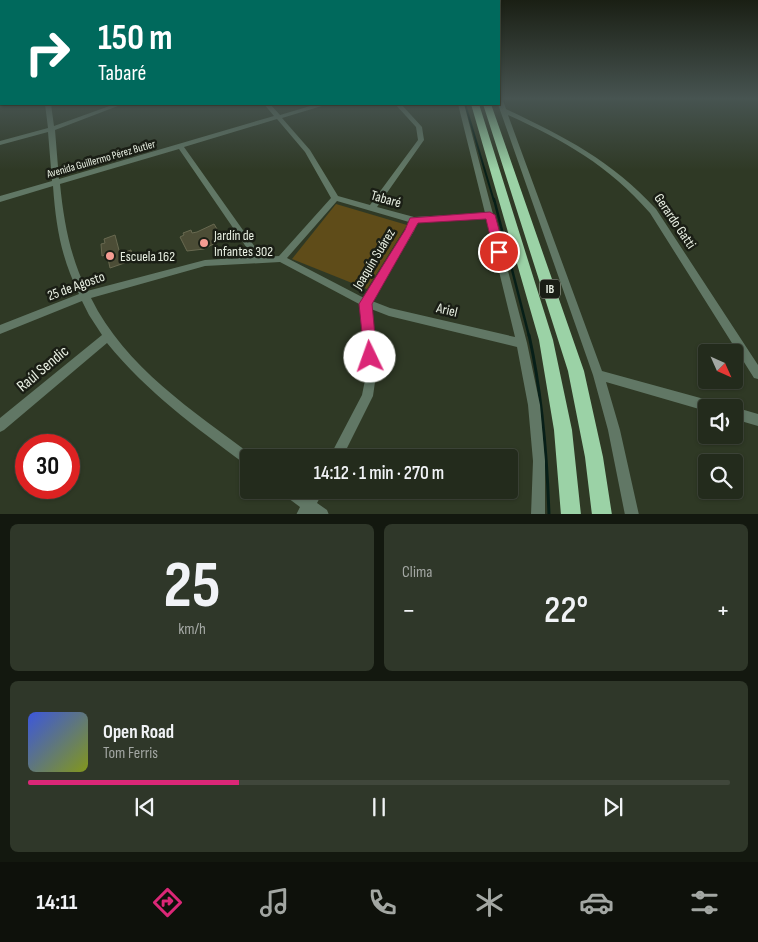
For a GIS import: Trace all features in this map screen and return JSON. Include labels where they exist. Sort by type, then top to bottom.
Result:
[{"type":"highway","name":"IB","points":[[480,122],[546,340],[564,430],[571,514]]},
{"type":"highway","name":"IB","points":[[500,122],[576,371],[594,457],[602,514]]},
{"type":"street","points":[[51,122],[63,238],[84,296],[121,355],[153,387],[240,453]]},
{"type":"street","points":[[0,144],[71,122]]},
{"type":"street","name":"Avenida Guillermo Pérez Butler","points":[[0,199],[261,122]]},
{"type":"street","points":[[281,259],[335,198],[308,151],[282,122]]},
{"type":"street","points":[[372,208],[421,140],[419,127],[414,122]]},
{"type":"street","points":[[466,122],[522,343],[535,415],[539,462],[538,514]]},
{"type":"street","points":[[501,122],[598,375],[614,430],[632,514]]},
{"type":"street","name":"Gerardo Gatti","points":[[529,122],[558,135],[610,168],[640,194],[653,211],[758,374]]},
{"type":"street","points":[[180,146],[258,259]]},
{"type":"street","name":"Tabaré","points":[[335,198],[414,220],[490,215]]},
{"type":"street","name":"Joaquín Suárez","points":[[340,449],[367,396],[371,374],[366,304],[410,231],[414,220]]},
{"type":"street","name":"25 de Agosto","points":[[0,330],[84,296],[187,267],[258,259],[281,259]]},
{"type":"street","name":"Ariel","points":[[281,259],[366,304],[389,312],[522,343]]},
{"type":"street","name":"Raúl Sendic","points":[[0,426],[108,336]]},
{"type":"street","points":[[598,375],[698,403]]},
{"type":"street","points":[[743,416],[758,420]]},
{"type":"street","points":[[297,499],[306,510],[322,514]]},
{"type":"street","points":[[306,510],[313,499]]},
{"type":"shaded area","points":[[336,204],[407,225],[367,289],[292,259]]},
{"type":"building","points":[[214,224],[223,239],[204,249],[187,251],[180,237],[184,235],[183,233],[191,230],[192,233],[197,232]]},
{"type":"building","points":[[115,235],[120,254],[131,250],[133,260],[110,268],[107,254],[102,256],[101,244],[105,243],[104,239]]},
{"type":"waterway","points":[[470,122],[494,201]]},
{"type":"waterway","points":[[494,199],[529,336]]},
{"type":"waterway","points":[[529,335],[543,424],[549,514]]},
{"type":"place","name":"Jardín de Infantes 302","points":[[204,243]]},
{"type":"place","name":"Escuela 162","points":[[110,256]]},
{"type":"route","points":[[370,357],[366,304],[410,231],[414,220],[490,215],[499,252]]}]
